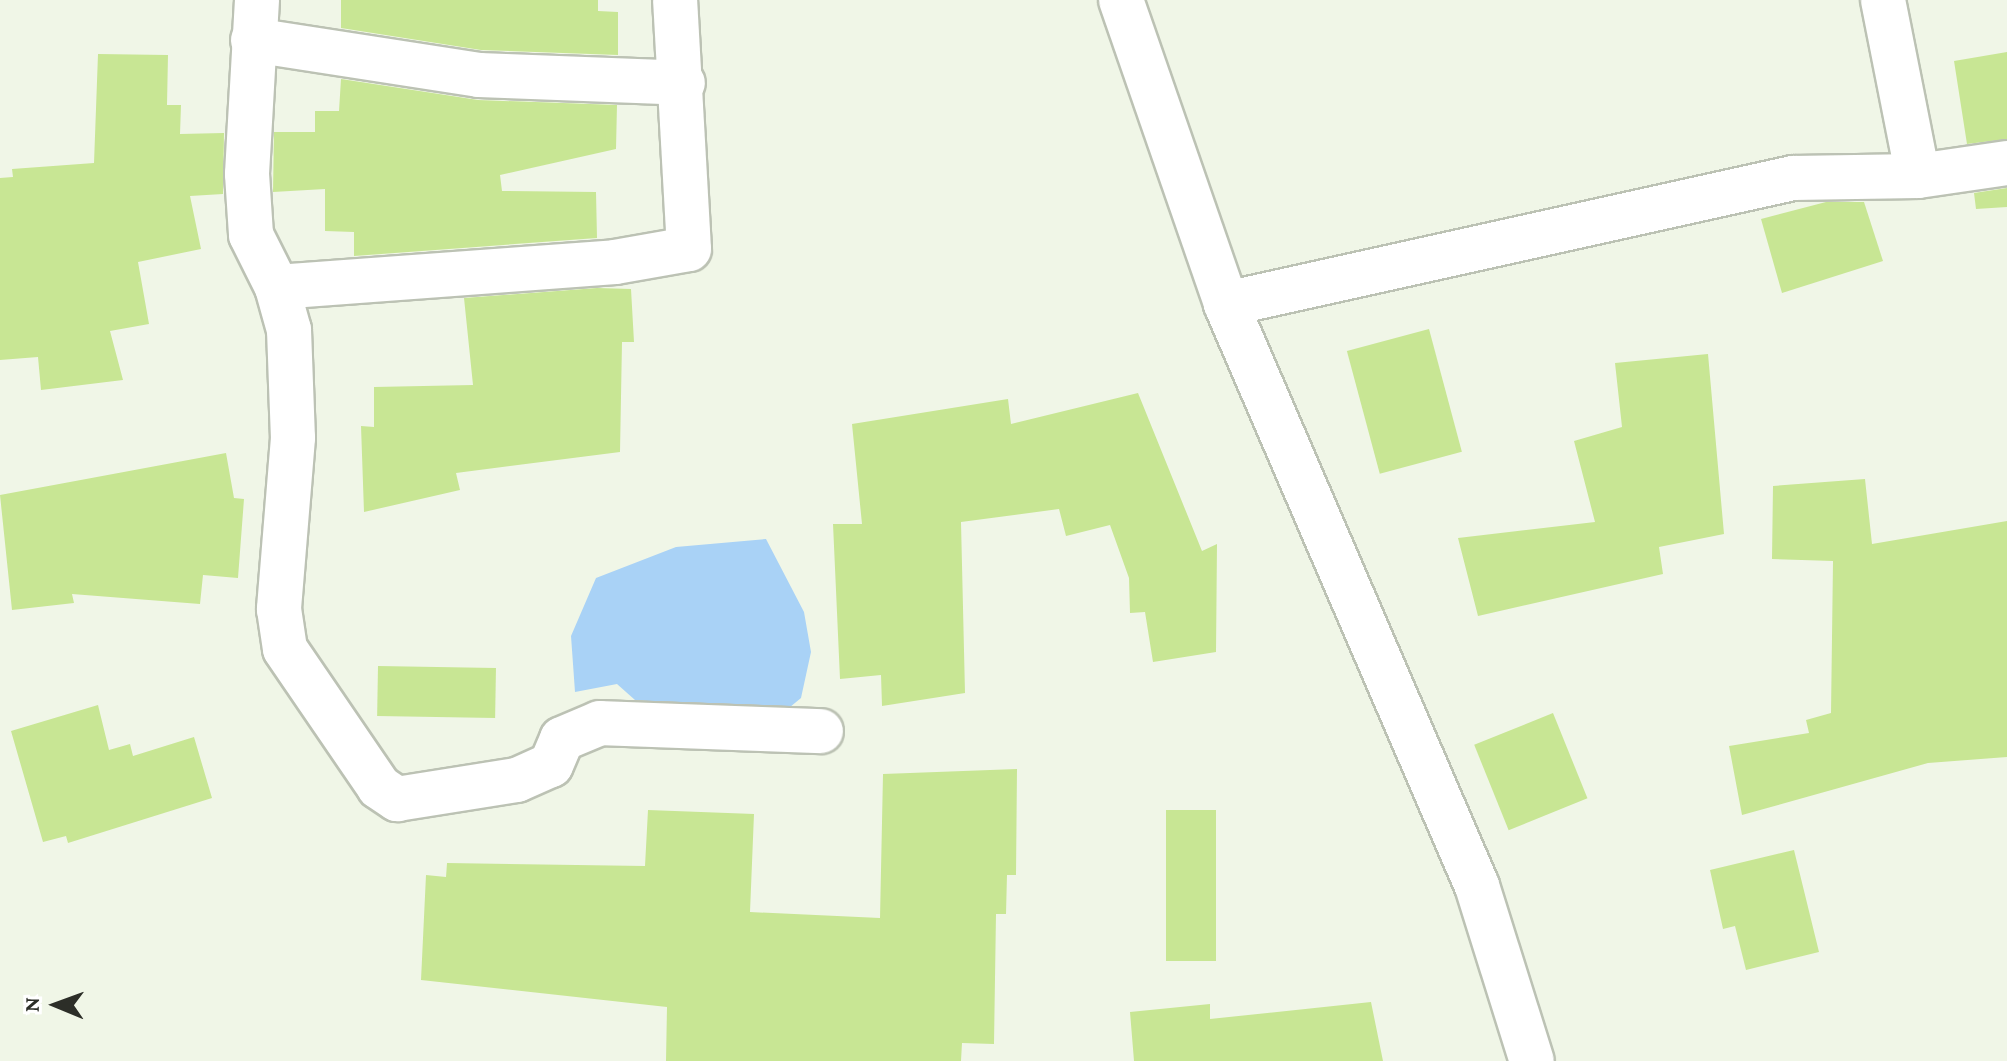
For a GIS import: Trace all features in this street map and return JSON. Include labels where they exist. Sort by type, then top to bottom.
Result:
[{"type":"street","points":[[277,287],[615,262],[689,249],[683,83],[675,0]]},
{"type":"street","points":[[1121,0],[1226,304],[1477,886],[1532,1061]]},
{"type":"street","points":[[1883,0],[1918,176]]},
{"type":"street","points":[[683,83],[479,75],[255,20],[247,174],[251,235],[277,287],[289,330],[293,438],[279,609],[285,649],[379,787],[397,799],[517,780],[551,765],[562,739],[600,723],[821,731]]},
{"type":"street","points":[[1226,304],[1793,178],[1918,176],[2007,163]]},
{"type":"water","points":[[766,539],[804,612],[811,652],[801,698],[784,712],[635,700],[617,684],[575,692],[571,636],[596,578],[676,547]]},
{"type":"building","points":[[341,0],[598,0],[598,11],[618,12],[618,55],[481,50],[341,28]]},
{"type":"building","points":[[2007,52],[2007,139],[1967,144],[1954,61]]},
{"type":"building","points":[[98,54],[168,55],[167,105],[181,105],[180,134],[224,133],[223,194],[190,196],[201,249],[138,262],[149,324],[110,331],[123,380],[41,390],[38,357],[0,360],[0,178],[13,177],[12,169],[94,163]]},
{"type":"building","points":[[341,79],[478,100],[617,105],[616,149],[500,175],[502,191],[596,192],[597,238],[354,256],[354,232],[325,231],[325,189],[273,192],[274,132],[315,132],[315,111],[339,111]]},
{"type":"building","points":[[2007,188],[2007,207],[1976,209],[1974,193]]},
{"type":"building","points":[[1826,202],[1864,202],[1883,261],[1782,293],[1761,219]]},
{"type":"building","points":[[597,288],[631,289],[634,342],[622,342],[620,452],[456,473],[460,490],[364,512],[361,426],[374,427],[374,387],[473,385],[464,298]]},
{"type":"building","points":[[1429,329],[1462,452],[1380,474],[1347,351]]},
{"type":"building","points":[[1708,354],[1724,534],[1659,547],[1663,574],[1478,616],[1458,538],[1595,522],[1574,441],[1622,427],[1615,363]]},
{"type":"building","points":[[1138,393],[1202,551],[1217,544],[1216,652],[1153,662],[1145,612],[1130,613],[1129,578],[1110,525],[1066,536],[1059,509],[961,522],[965,693],[882,706],[881,675],[840,679],[833,524],[862,524],[852,424],[1008,399],[1011,424]]},
{"type":"building","points":[[226,453],[234,498],[244,499],[238,578],[203,575],[200,604],[72,594],[74,603],[12,610],[0,495]]},
{"type":"building","points":[[1865,479],[1872,544],[2007,521],[2007,757],[1928,763],[1742,815],[1729,746],[1809,733],[1806,720],[1831,713],[1833,561],[1772,559],[1773,486]]},
{"type":"building","points":[[378,666],[496,668],[495,718],[377,716]]},
{"type":"building","points":[[98,705],[109,750],[130,744],[133,756],[194,737],[212,798],[68,843],[66,836],[43,842],[11,731]]},
{"type":"building","points":[[1553,713],[1587,798],[1509,830],[1474,745]]},
{"type":"building","points":[[1017,769],[1016,875],[1007,875],[1006,914],[996,914],[994,1044],[962,1043],[961,1061],[666,1061],[667,1007],[421,980],[426,875],[446,877],[447,863],[645,866],[648,810],[754,814],[750,912],[880,918],[883,774]]},
{"type":"building","points":[[1166,810],[1216,810],[1216,961],[1166,961]]},
{"type":"building","points":[[1794,850],[1819,952],[1746,970],[1735,926],[1723,929],[1710,870]]},
{"type":"building","points":[[1371,1002],[1383,1061],[1134,1061],[1130,1012],[1210,1004],[1210,1019]]}]
